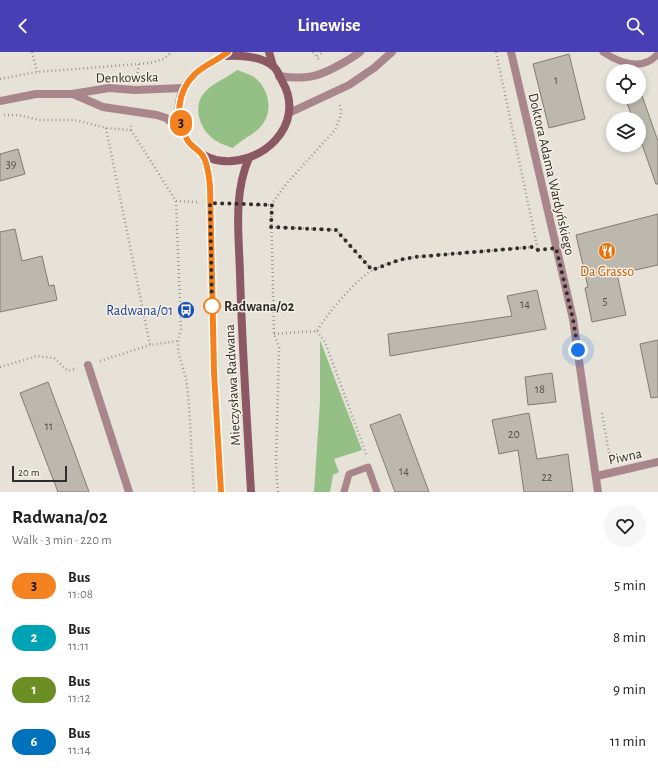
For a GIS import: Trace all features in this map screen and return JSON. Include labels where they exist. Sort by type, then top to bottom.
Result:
[{"type":"main road","points":[[269,52],[273,66],[287,90],[290,105],[287,124],[277,140],[249,158],[223,161],[203,156],[195,150],[182,130],[179,108],[183,88],[197,72],[226,54],[258,59],[273,66]]},
{"type":"main road","name":"Mieczysława Radwana","points":[[203,156],[208,170],[210,203],[214,372],[221,492]]},
{"type":"main road","name":"Mieczysława Radwana","points":[[249,158],[243,171],[238,205],[241,310],[251,492]]},
{"type":"street","points":[[279,76],[308,78],[325,73],[360,52]]},
{"type":"street","points":[[289,113],[349,85],[374,68],[392,52]]},
{"type":"street","name":"Doktora Adama Wardyńskiego","points":[[511,52],[573,319],[597,476],[598,492]]},
{"type":"street","name":"Denkowska","points":[[0,101],[36,94],[72,94],[109,88],[135,90],[183,88]]},
{"type":"street","name":"Denkowska","points":[[72,94],[103,107],[157,115],[166,118],[182,130]]},
{"type":"street","points":[[88,365],[129,492]]},
{"type":"street","name":"Piwna","points":[[597,476],[658,462]]},
{"type":"lane","points":[[603,52],[618,62],[641,64],[652,60],[658,54]]},
{"type":"lane","points":[[344,492],[349,474],[368,467],[377,492]]},
{"type":"path","points":[[32,52],[37,72]]},
{"type":"path","points":[[0,79],[37,72],[150,63],[163,59],[172,52]]},
{"type":"path","points":[[312,52],[316,56],[325,73]]},
{"type":"path","points":[[316,56],[323,52]]},
{"type":"path","points":[[496,52],[538,250]]},
{"type":"path","points":[[278,492],[276,466],[279,347],[274,334],[271,227],[272,205],[287,183],[335,130],[339,123],[341,108],[334,92]]},
{"type":"path","points":[[0,115],[18,115],[40,120],[75,120],[106,128],[150,345]]},
{"type":"path","points":[[131,130],[176,201],[181,329],[177,341],[179,360],[186,384],[194,492]]},
{"type":"path","points":[[176,201],[210,203]]},
{"type":"path","points":[[238,205],[272,205]]},
{"type":"path","points":[[271,227],[336,230],[372,270]]},
{"type":"path","points":[[317,331],[327,314],[372,270],[399,260],[415,257],[533,247],[538,250],[556,248]]},
{"type":"path","points":[[274,334],[317,331]]},
{"type":"path","points":[[317,331],[325,342],[370,463]]},
{"type":"path","points":[[0,367],[37,356],[54,358],[68,371],[150,345],[177,341]]},
{"type":"green space","points":[[237,70],[254,77],[263,86],[268,98],[268,111],[267,117],[261,126],[233,148],[221,144],[207,133],[203,128],[198,110],[201,98],[207,89]]},
{"type":"green space","points":[[320,340],[362,450],[334,459],[339,472],[333,475],[330,492],[314,492],[320,402]]},
{"type":"building","points":[[569,54],[585,119],[549,128],[533,64]]},
{"type":"building","points":[[627,104],[645,104],[658,141],[658,184],[656,184],[645,152],[646,152],[646,112],[630,112]]},
{"type":"building","points":[[18,149],[25,174],[0,181],[0,154]]},
{"type":"building","points":[[658,214],[658,265],[617,274],[626,315],[592,322],[585,288],[588,287],[576,235]]},
{"type":"building","points":[[15,229],[22,261],[42,256],[49,286],[54,285],[57,300],[0,312],[0,232]]},
{"type":"building","points":[[537,290],[546,329],[390,356],[388,334],[512,316],[507,296]]},
{"type":"building","points":[[658,340],[658,397],[651,398],[640,344]]},
{"type":"building","points":[[552,373],[556,402],[528,405],[525,377]]},
{"type":"building","points":[[48,382],[89,492],[58,492],[20,393]]},
{"type":"building","points":[[529,413],[537,459],[568,454],[573,492],[524,492],[518,450],[499,454],[492,420]]},
{"type":"building","points":[[400,414],[429,492],[395,492],[370,425]]},
{"type":"bus line","name":"3","points":[[221,492],[214,372],[210,186],[208,170],[203,156],[195,150],[187,140],[182,130],[179,115],[179,101],[183,88],[197,72],[228,52]]},
{"type":"place","name":"Da Grasso","points":[[607,251]]},
{"type":"place","name":"Radwana/02","points":[[212,306]]},
{"type":"place","name":"Radwana/01","points":[[186,310]]},
{"type":"route","points":[[212,306],[210,203],[272,205],[271,227],[336,230],[372,270],[399,260],[415,257],[533,247],[538,250],[556,248],[573,319],[578,350]]}]
